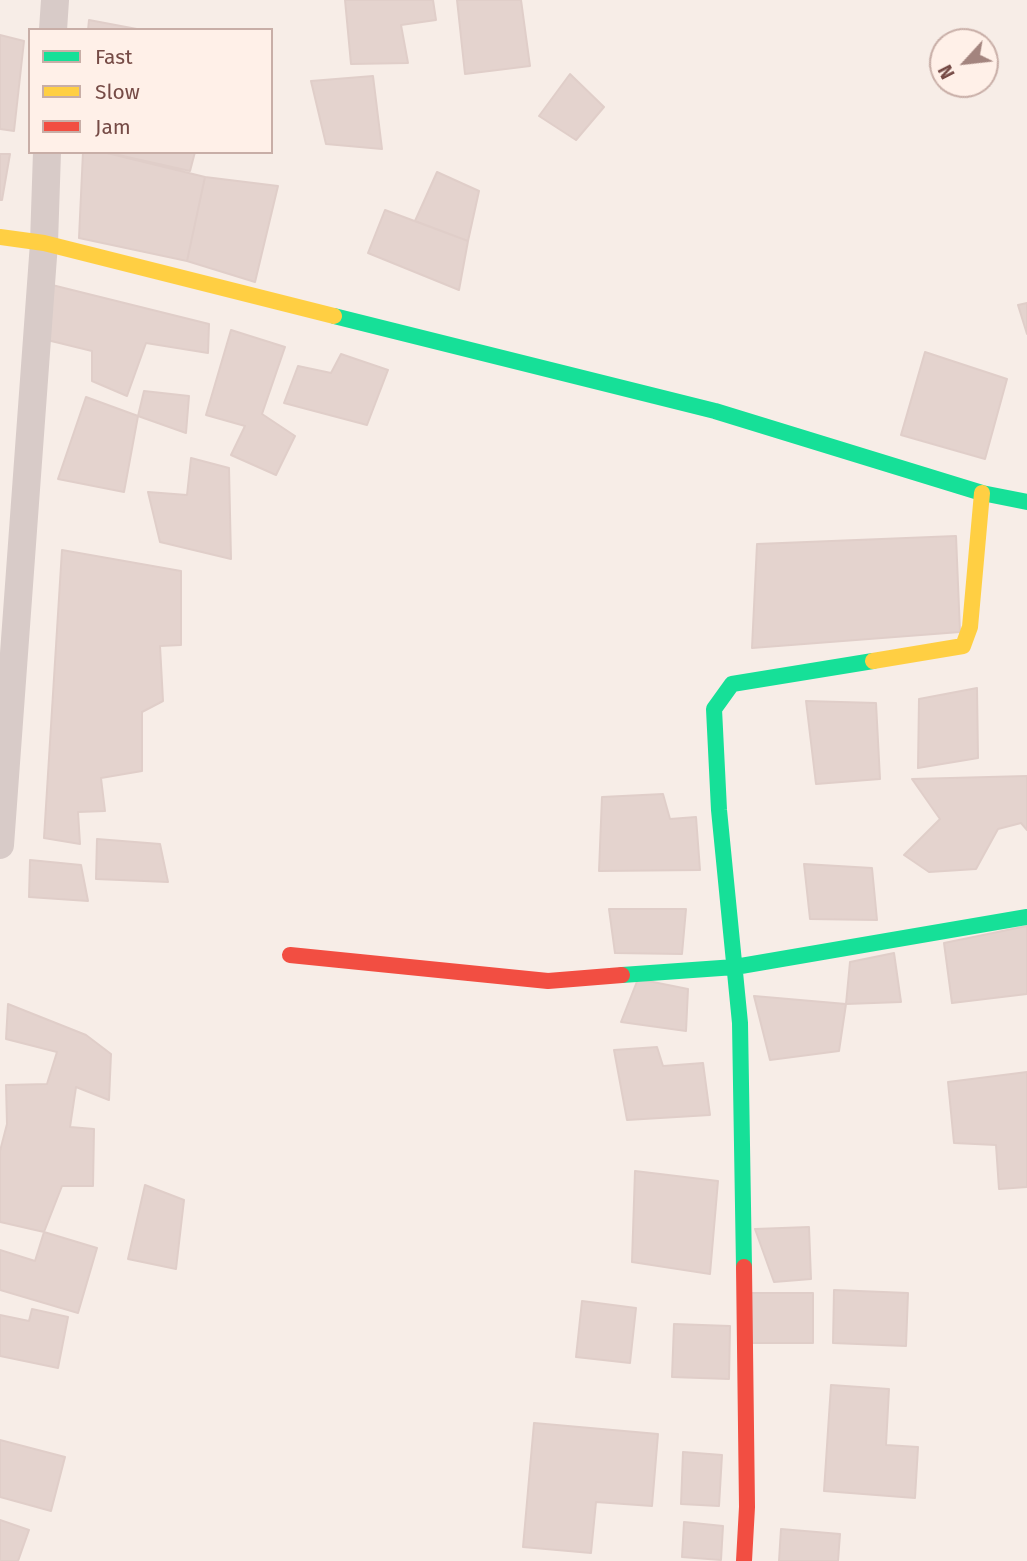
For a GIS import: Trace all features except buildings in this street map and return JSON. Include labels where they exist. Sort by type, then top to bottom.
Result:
[{"type":"street","points":[[53,28],[55,0]]},
{"type":"street","points":[[0,845],[44,243],[47,154]]},
{"type":"street","points":[[0,237],[44,243],[715,411],[982,492],[1027,502]]},
{"type":"street","points":[[744,1561],[747,1507],[740,1023],[719,810],[714,709],[732,684],[963,646],[970,627],[982,492]]},
{"type":"street","points":[[290,955],[548,981],[735,967],[1027,917]]},
{"type":"traffic: fast","points":[[334,316],[715,411],[982,493],[1027,502]]},
{"type":"traffic: fast","points":[[744,1267],[740,1023],[719,810],[714,709],[732,684],[873,661]]},
{"type":"traffic: fast","points":[[622,975],[735,967],[1027,917]]},
{"type":"traffic: slow","points":[[0,237],[44,243],[334,316]]},
{"type":"traffic: slow","points":[[873,661],[963,646],[970,627],[982,493]]},
{"type":"traffic: jam","points":[[290,955],[548,981],[622,975]]},
{"type":"traffic: jam","points":[[744,1267],[747,1507],[744,1561]]}]
